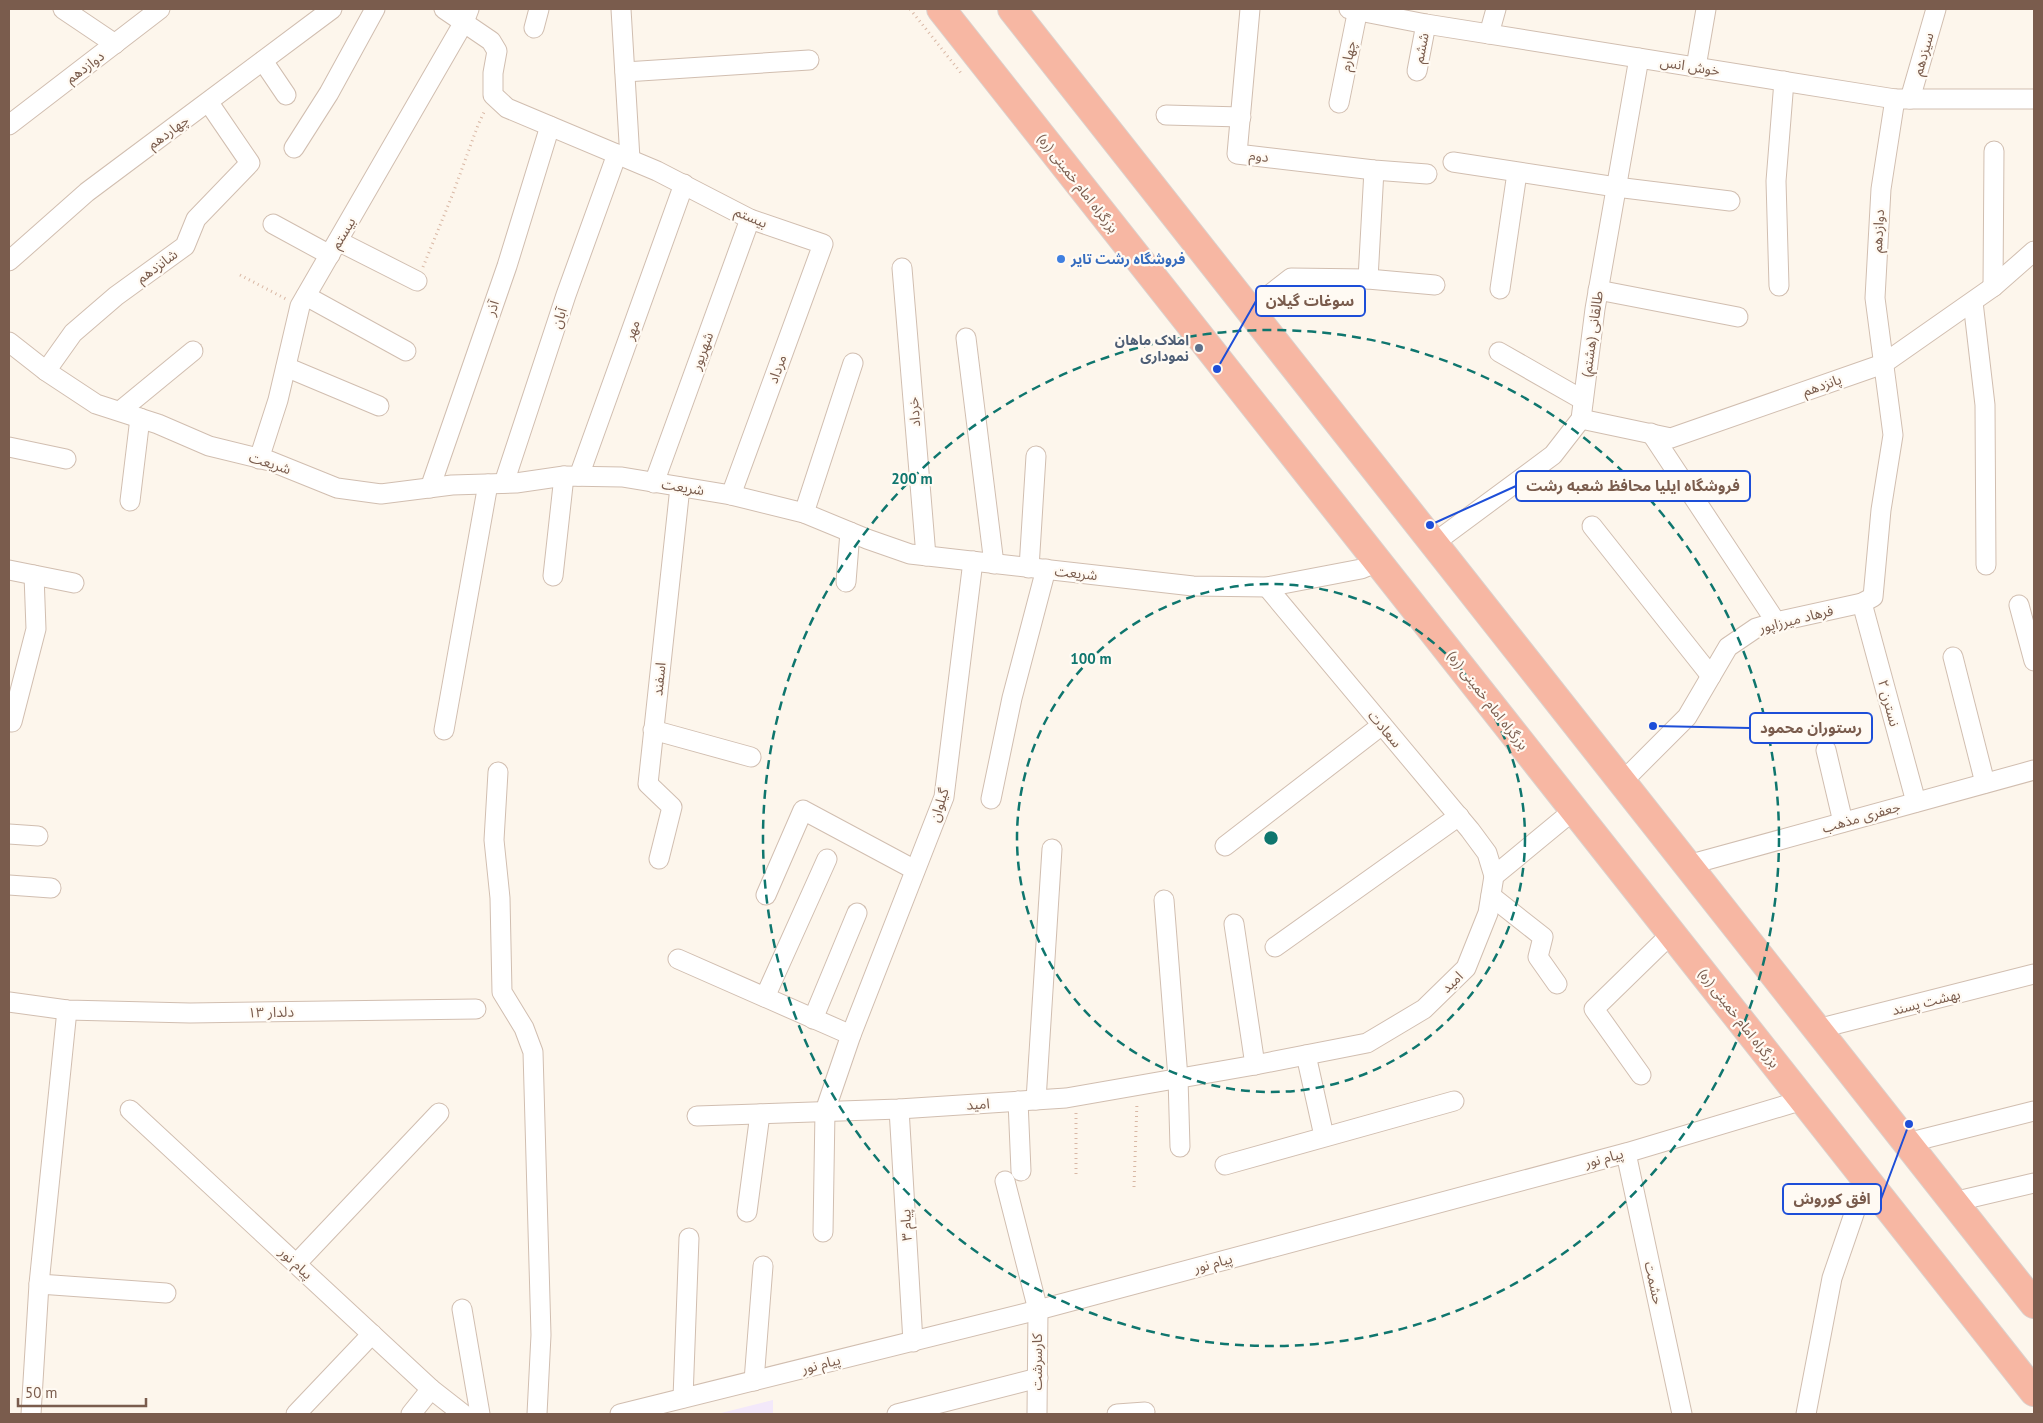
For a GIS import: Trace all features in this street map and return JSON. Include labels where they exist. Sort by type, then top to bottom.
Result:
[{"type":"highway","name":"بزرگراه امام خمینی (ره)","points":[[941,9],[2034,1392]]},
{"type":"highway","points":[[1012,9],[2034,1304]]},
{"type":"street","points":[[63,9],[116,44]]},
{"type":"street","name":"دوازدهم","points":[[12,118],[116,44],[160,9]]},
{"type":"street","name":"چهاردهم","points":[[9,260],[87,192],[332,9]]},
{"type":"street","points":[[294,148],[329,93],[375,9]]},
{"type":"street","points":[[444,9],[466,15],[497,50],[493,73],[493,95]]},
{"type":"street","points":[[534,28],[539,9]]},
{"type":"street","points":[[621,9],[625,72],[624,157]]},
{"type":"street","name":"دوم","points":[[1250,9],[1237,154],[1374,170],[1427,174]]},
{"type":"street","name":"خوش انس","points":[[1355,9],[1426,24],[1902,99],[2034,99]]},
{"type":"street","name":"چهارم","points":[[1339,103],[1355,9]]},
{"type":"street","points":[[1489,34],[1496,9]]},
{"type":"street","points":[[1696,68],[1706,9]]},
{"type":"street","name":"سیزدهم","points":[[1902,99],[1936,9]]},
{"type":"street","name":"بیستم","points":[[259,459],[278,400],[303,301],[466,15]]},
{"type":"street","name":"ششم","points":[[1417,71],[1426,24]]},
{"type":"street","name":"طالقانی (هشتم)","points":[[1434,543],[1553,455],[1580,419],[1598,290],[1639,58]]},
{"type":"street","points":[[625,72],[809,60]]},
{"type":"street","points":[[263,61],[286,95]]},
{"type":"street","points":[[1779,286],[1776,181],[1784,81]]},
{"type":"street","name":"بیستم","points":[[493,95],[507,108],[684,184],[750,219],[822,244]]},
{"type":"street","name":"دوازدهم","points":[[1862,604],[1873,597],[1880,510],[1893,435],[1875,298],[1880,189],[1902,99]]},
{"type":"street","name":"شانزدهم","points":[[46,371],[73,332],[116,296],[185,246],[196,219],[250,163],[208,103]]},
{"type":"street","points":[[1166,115],[1241,117]]},
{"type":"street","name":"آذر","points":[[430,488],[507,266],[550,126]]},
{"type":"street","points":[[1993,286],[1994,151]]},
{"type":"street","name":"آبان","points":[[444,730],[496,484],[566,295],[624,157]]},
{"type":"street","points":[[1453,162],[1616,187],[1730,201]]},
{"type":"street","points":[[1368,279],[1374,170]]},
{"type":"street","points":[[1500,289],[1517,173]]},
{"type":"street","name":"مهر","points":[[553,576],[571,476],[684,184]]},
{"type":"street","name":"شهریور","points":[[654,483],[750,219]]},
{"type":"street","points":[[273,224],[418,282]]},
{"type":"street","name":"مرداد","points":[[731,495],[822,244]]},
{"type":"street","name":"پانزدهم","points":[[1580,419],[1671,438],[1883,364],[1972,302],[2034,251]]},
{"type":"street","name":"خرداد","points":[[902,268],[926,556]]},
{"type":"street","points":[[1250,310],[1291,278],[1368,279],[1435,285]]},
{"type":"street","points":[[1598,290],[1738,317]]},
{"type":"street","points":[[303,301],[406,350]]},
{"type":"street","points":[[1972,302],[1985,405],[1986,565]]},
{"type":"street","points":[[966,338],[994,564]]},
{"type":"street","name":"شریعت","points":[[9,342],[46,371],[96,404],[140,418],[209,446],[259,459],[337,488],[381,494],[452,485],[496,484],[571,476],[622,478],[731,495],[804,513],[910,554],[1193,586],[1268,587],[1361,569],[1378,562]]},
{"type":"street","points":[[120,412],[194,351]]},
{"type":"street","points":[[1499,352],[1583,400]]},
{"type":"street","points":[[804,513],[853,363]]},
{"type":"street","points":[[286,367],[379,406]]},
{"type":"street","points":[[130,501],[140,418]]},
{"type":"street","points":[[1651,434],[1776,622]]},
{"type":"street","points":[[9,447],[66,459]]},
{"type":"street","points":[[991,799],[1038,568],[1036,456]]},
{"type":"street","name":"اسفند","points":[[659,860],[672,807],[648,784],[680,487]]},
{"type":"street","points":[[1592,526],[1711,676]]},
{"type":"street","points":[[846,582],[850,532]]},
{"type":"street","name":"گیلوان","points":[[823,1232],[826,1111],[851,1035],[944,797],[973,562]]},
{"type":"street","points":[[9,570],[74,583]]},
{"type":"street","points":[[12,722],[36,629],[34,575]]},
{"type":"street","name":"سعادت","points":[[1268,587],[1459,816],[1487,853],[1494,876]]},
{"type":"street","name":"فرهاد میرزاپور","points":[[1622,782],[1687,717],[1728,647],[1756,628],[1862,604]]},
{"type":"street","name":"نسترن ۲","points":[[1862,604],[1916,802]]},
{"type":"street","points":[[2019,606],[2034,661]]},
{"type":"street","points":[[1953,657],[1985,783]]},
{"type":"street","points":[[1225,846],[1382,725]]},
{"type":"street","points":[[654,730],[751,757]]},
{"type":"street","points":[[1826,750],[1843,822]]},
{"type":"street","name":"جعفری مذهب","points":[[1688,865],[2034,770]]},
{"type":"street","points":[[498,772],[494,840],[500,898],[502,992],[524,1028],[533,1052],[541,1335],[537,1414]]},
{"type":"street","points":[[766,895],[803,810],[915,870]]},
{"type":"street","points":[[1494,876],[1574,810]]},
{"type":"street","points":[[1275,947],[1459,816]]},
{"type":"street","points":[[9,834],[38,836]]},
{"type":"street","name":"کارسرشت","points":[[1037,1414],[1038,1310],[1013,1176],[1027,1101],[1052,849]]},
{"type":"street","points":[[765,997],[827,859]]},
{"type":"street","name":"امید","points":[[697,1116],[899,1109],[1076,1096],[1255,1065],[1367,1043],[1424,1009],[1466,968],[1488,913],[1494,876]]},
{"type":"street","points":[[9,885],[51,888]]},
{"type":"street","points":[[1491,896],[1543,937],[1538,957],[1557,984]]},
{"type":"street","points":[[1164,900],[1178,1078],[1180,1147]]},
{"type":"street","points":[[813,1018],[857,913]]},
{"type":"street","points":[[1234,924],[1255,1065]]},
{"type":"street","points":[[1641,1075],[1594,1009],[1672,933]]},
{"type":"street","points":[[678,959],[851,1035]]},
{"type":"street","name":"بهشت پسند","points":[[1818,1029],[2034,974]]},
{"type":"street","name":"دلدار ۱۳","points":[[9,1002],[67,1010],[190,1013],[476,1010]]},
{"type":"street","points":[[31,1414],[39,1284],[67,1010]]},
{"type":"street","points":[[1306,1055],[1324,1136]]},
{"type":"street","name":"پیام نور","points":[[620,1414],[1038,1310],[1626,1153],[1803,1100]]},
{"type":"street","points":[[1225,1165],[1454,1101]]},
{"type":"street","name":"پیام ۳","points":[[899,1109],[913,1342]]},
{"type":"street","name":"پیام نور","points":[[130,1110],[432,1389],[463,1414]]},
{"type":"street","points":[[1907,1143],[2034,1111]]},
{"type":"street","points":[[296,1264],[439,1113]]},
{"type":"street","points":[[747,1212],[760,1114]]},
{"type":"street","name":"حشمت","points":[[1626,1153],[1682,1414]]},
{"type":"street","points":[[1806,1414],[1832,1278],[1866,1179]]},
{"type":"street","points":[[1953,1202],[2034,1183]]},
{"type":"street","points":[[683,1398],[689,1238]]},
{"type":"street","points":[[754,1380],[763,1266]]},
{"type":"street","points":[[39,1284],[166,1293]]},
{"type":"street","points":[[462,1309],[480,1414]]},
{"type":"street","points":[[296,1414],[372,1334]]},
{"type":"street","points":[[897,1414],[1038,1378]]},
{"type":"street","points":[[411,1414],[432,1389]]},
{"type":"street","points":[[1116,1414],[1145,1412]]},
{"type":"path","points":[[418,282],[478,125],[493,95]]},
{"type":"path","points":[[240,275],[303,301]]},
{"type":"path","points":[[1134,1186],[1137,1085]]},
{"type":"path","points":[[1076,1096],[1076,1174]]},
{"type":"shaded area","points":[[773,1400],[773,1414],[717,1414]]},
{"type":"place","name":"فروشگاه رشت تاير","points":[[1061,259]]},
{"type":"place","name":"املاک ماهان نموداری","points":[[1199,348]]},
{"type":"place","name":"سوغات گیلان","points":[[1217,369]]},
{"type":"place","name":"فروشگاه ایلیا محافظ شعبه رشت","points":[[1430,525]]},
{"type":"place","name":"رستوران محمود","points":[[1653,726]]},
{"type":"place","name":"افق کوروش","points":[[1909,1124]]}]
